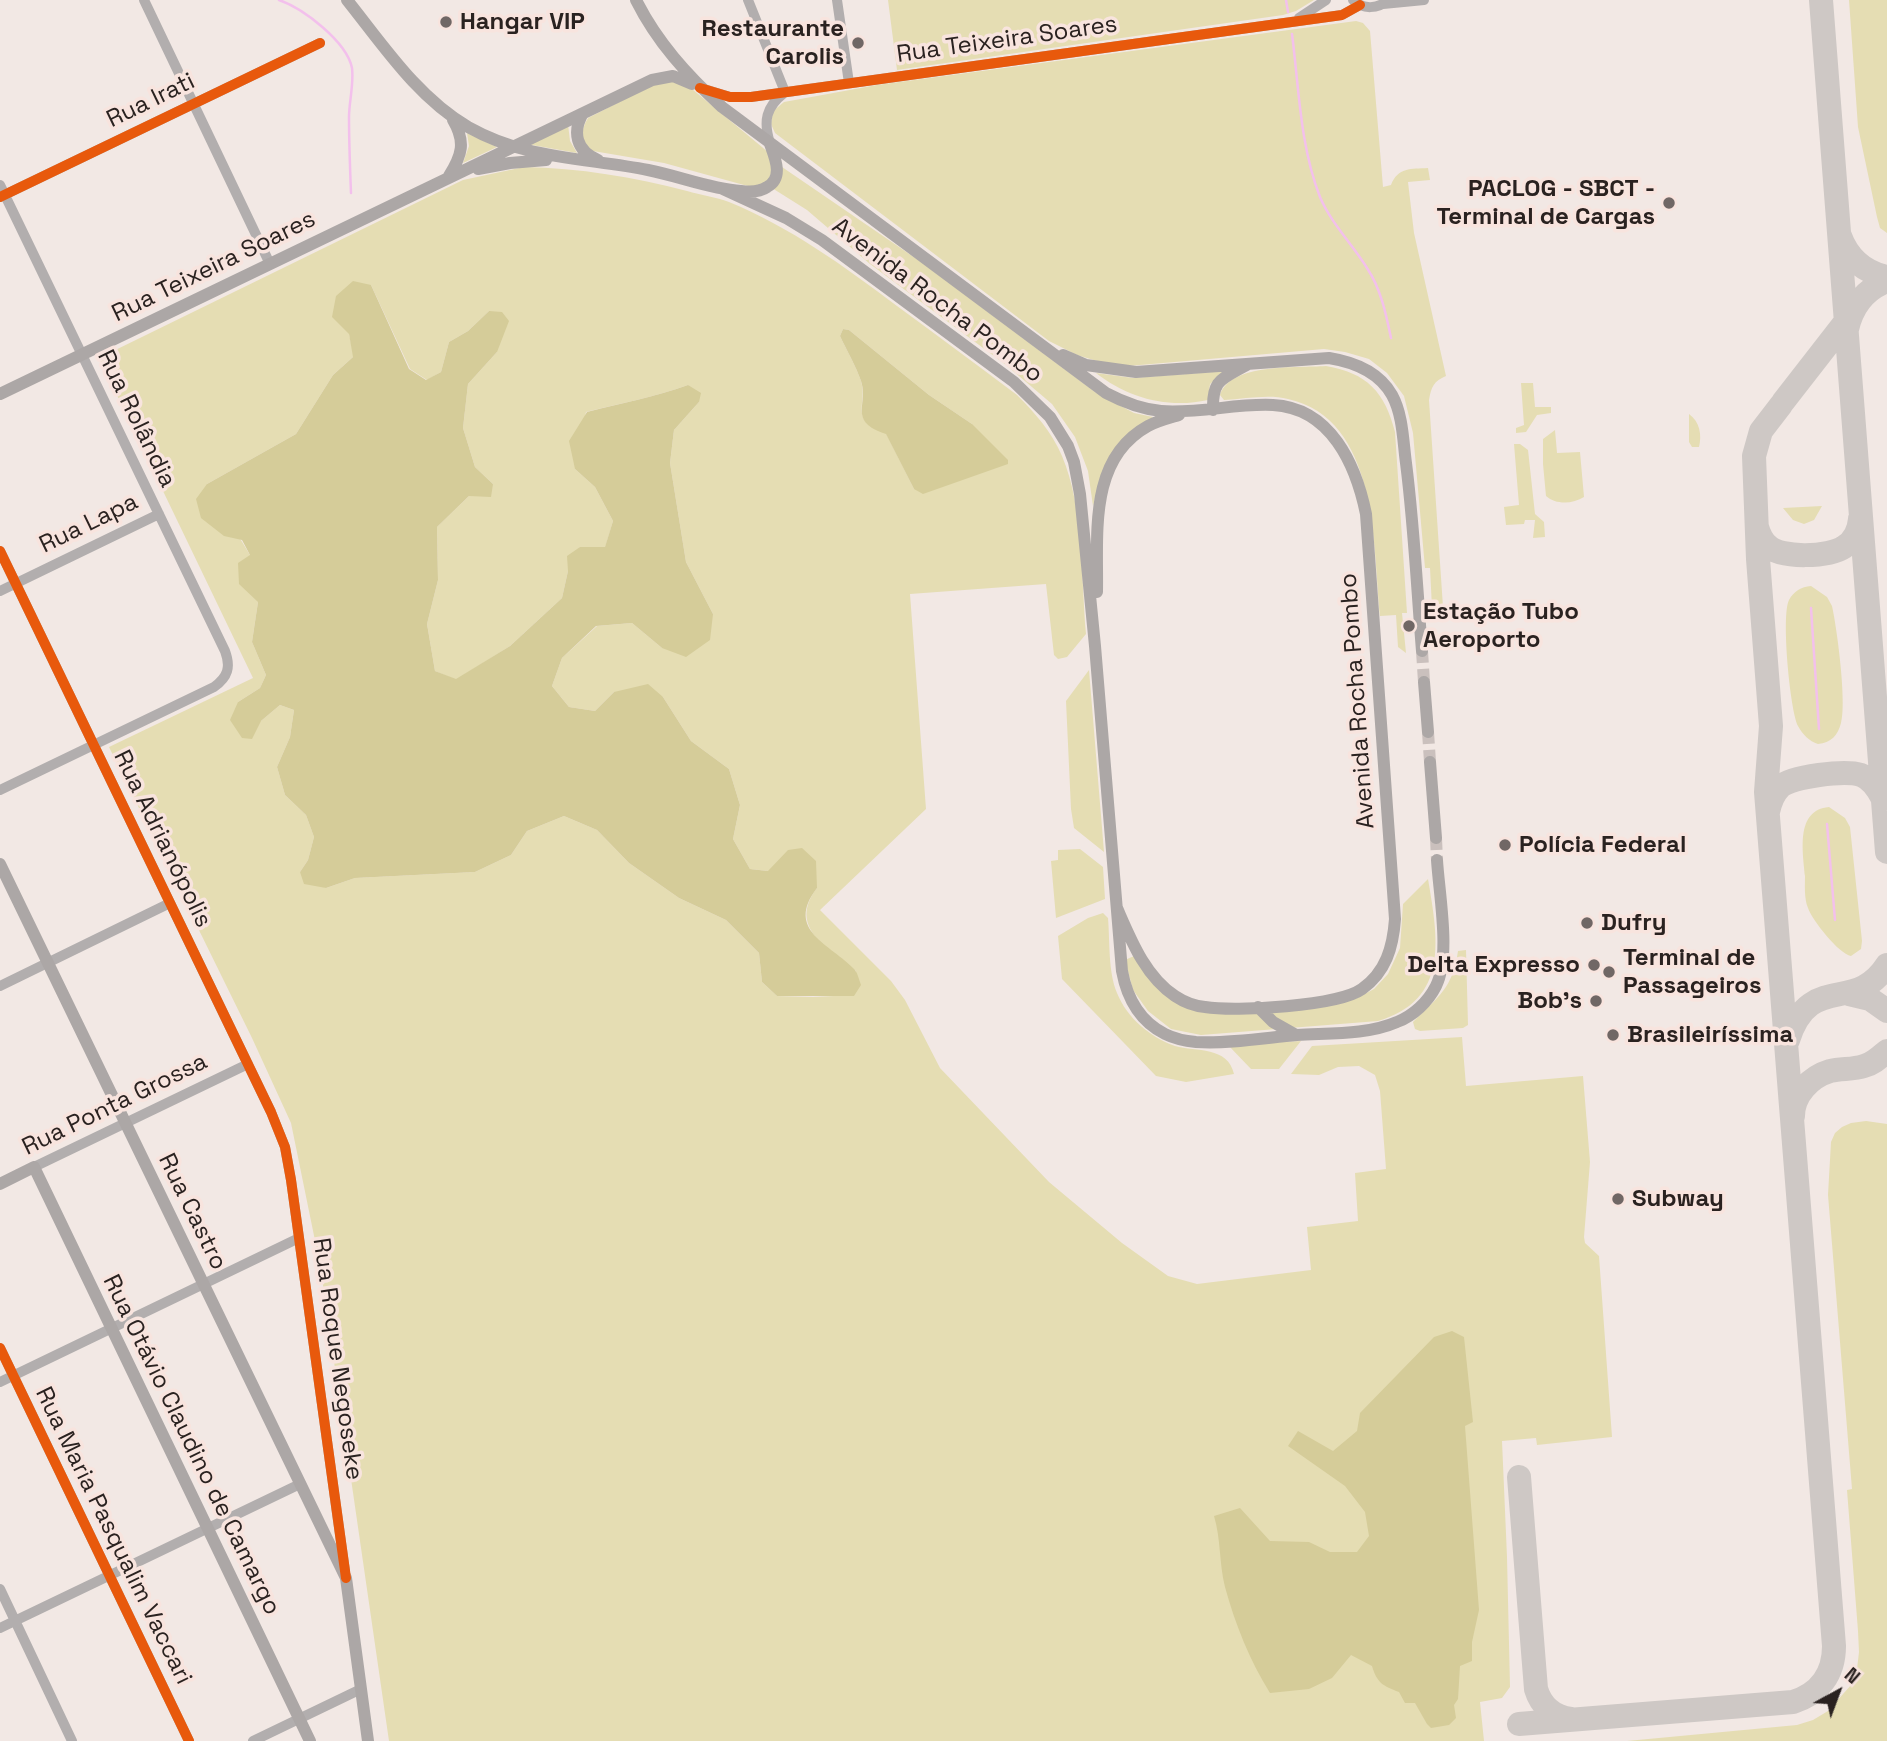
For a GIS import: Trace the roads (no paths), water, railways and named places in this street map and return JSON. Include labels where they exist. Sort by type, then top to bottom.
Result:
[{"type":"main road","points":[[347,0],[412,81],[452,116],[477,132],[513,147],[566,159],[657,172],[723,189],[756,191],[771,184],[777,173],[770,144]]},
{"type":"main road","points":[[636,0],[661,42],[701,88]]},
{"type":"main road","name":"Rua Teixeira Soares","points":[[0,394],[652,80],[665,76],[680,78],[701,88]]},
{"type":"main road","name":"Avenida Rocha Pombo","points":[[701,88],[770,144],[1036,339],[1089,382],[1123,402],[1158,411],[1189,412],[1273,405],[1297,410],[1310,416],[1334,437],[1346,454],[1358,481],[1366,514],[1395,919],[1391,948],[1380,972],[1354,994],[1330,1000],[1258,1007],[1205,1007],[1173,995],[1146,967],[1116,908]]},
{"type":"main road","points":[[583,113],[576,127],[577,140],[586,153],[601,162]]},
{"type":"main road","points":[[447,178],[457,163],[463,144],[452,116]]},
{"type":"main road","name":"Rua Teixeira Soares","points":[[447,178],[510,163],[566,159]]},
{"type":"main road","name":"Avenida Rocha Pombo","points":[[723,189],[786,218],[822,240],[1014,382],[1050,417],[1068,446],[1078,477],[1096,646],[1116,908],[1125,987],[1140,1015],[1151,1025],[1181,1040],[1195,1042],[1363,1031],[1388,1026],[1406,1018],[1426,1001],[1441,972],[1444,954],[1437,860]]},
{"type":"main road","name":"Avenida Rocha Pombo","points":[[1036,339],[1086,365],[1121,371],[1314,358],[1342,360],[1371,373],[1392,395],[1401,423],[1410,494],[1422,652]]},
{"type":"main road","points":[[1213,410],[1213,393],[1219,382],[1252,363]]},
{"type":"main road","points":[[1096,646],[1099,510],[1103,482],[1116,456],[1136,434],[1158,422],[1189,412]]},
{"type":"main road","points":[[1424,682],[1428,732]]},
{"type":"main road","points":[[1430,762],[1436,838]]},
{"type":"main road","name":"Rua Castro","points":[[0,864],[346,1578]]},
{"type":"main road","points":[[1258,1007],[1273,1022],[1296,1035]]},
{"type":"main road","name":"Rua Ponta Grossa","points":[[0,1184],[34,1167]]},
{"type":"main road","name":"Rua Otávio Claudino de Camargo","points":[[34,1167],[310,1741]]},
{"type":"main road","name":"Rua Roque Negoseke","points":[[346,1578],[368,1741]]},
{"type":"street","points":[[144,0],[271,264]]},
{"type":"street","points":[[748,0],[785,92],[769,107],[766,129],[770,144]]},
{"type":"street","points":[[837,0],[849,83]]},
{"type":"street","name":"Rua Teixeira Soares","points":[[701,88],[740,98],[1342,15],[1357,3],[1375,7],[1386,2],[1424,0]]},
{"type":"street","name":"Rua Teixeira Soares","points":[[1295,20],[1324,1]]},
{"type":"street","name":"Rua Irati","points":[[2,192],[320,43]]},
{"type":"street","name":"Rua Rolândia","points":[[2,192],[225,651],[229,665],[228,672],[214,687],[94,745]]},
{"type":"street","name":"Rua Lapa","points":[[0,591],[159,514]]},
{"type":"street","name":"Rua Adrianópolis","points":[[0,551],[271,1112],[285,1147]]},
{"type":"street","points":[[0,790],[94,745]]},
{"type":"street","points":[[0,986],[170,903]]},
{"type":"street","name":"Rua Ponta Grossa","points":[[34,1167],[248,1064]]},
{"type":"street","name":"Rua Roque Negoseke","points":[[285,1147],[346,1578]]},
{"type":"street","points":[[0,1382],[299,1238]]},
{"type":"street","name":"Rua Maria Pasqualim Vaccari","points":[[0,1349],[188,1741]]},
{"type":"street","points":[[0,1629],[300,1484]]},
{"type":"street","name":"Rua Roque Negoseke","points":[[319,1523],[337,1511]]},
{"type":"street","points":[[0,1590],[72,1741]]},
{"type":"street","points":[[253,1741],[361,1689]]},
{"type":"waterway","points":[[279,0],[300,10],[323,27],[342,48],[352,68],[349,117],[351,193]]},
{"type":"waterway","points":[[1286,0],[1288,12]]},
{"type":"waterway","points":[[1292,34],[1301,117],[1313,178],[1330,216],[1376,284],[1391,338]]},
{"type":"waterway","points":[[1811,608],[1819,729]]},
{"type":"waterway","points":[[1827,824],[1835,920]]},
{"type":"tunnel","points":[[1422,651],[1424,682]]},
{"type":"tunnel","points":[[1428,732],[1430,762]]},
{"type":"tunnel","points":[[1436,838],[1437,860]]},
{"type":"place","name":"Hangar VIP","points":[[446,22]]},
{"type":"place","name":"Restaurante Carolis","points":[[858,43]]},
{"type":"place","name":"PACLOG - SBCT - Terminal de Cargas","points":[[1669,203]]},
{"type":"place","name":"Estação Tubo Aeroporto","points":[[1409,626]]},
{"type":"place","name":"Polícia Federal","points":[[1505,845]]},
{"type":"place","name":"Dufry","points":[[1587,923]]},
{"type":"place","name":"Delta Expresso","points":[[1594,965]]},
{"type":"place","name":"Terminal de Passageiros","points":[[1609,972]]},
{"type":"place","name":"Bob's","points":[[1596,1001]]},
{"type":"place","name":"Brasileiríssima","points":[[1613,1035]]},
{"type":"place","name":"Subway","points":[[1618,1199]]}]
